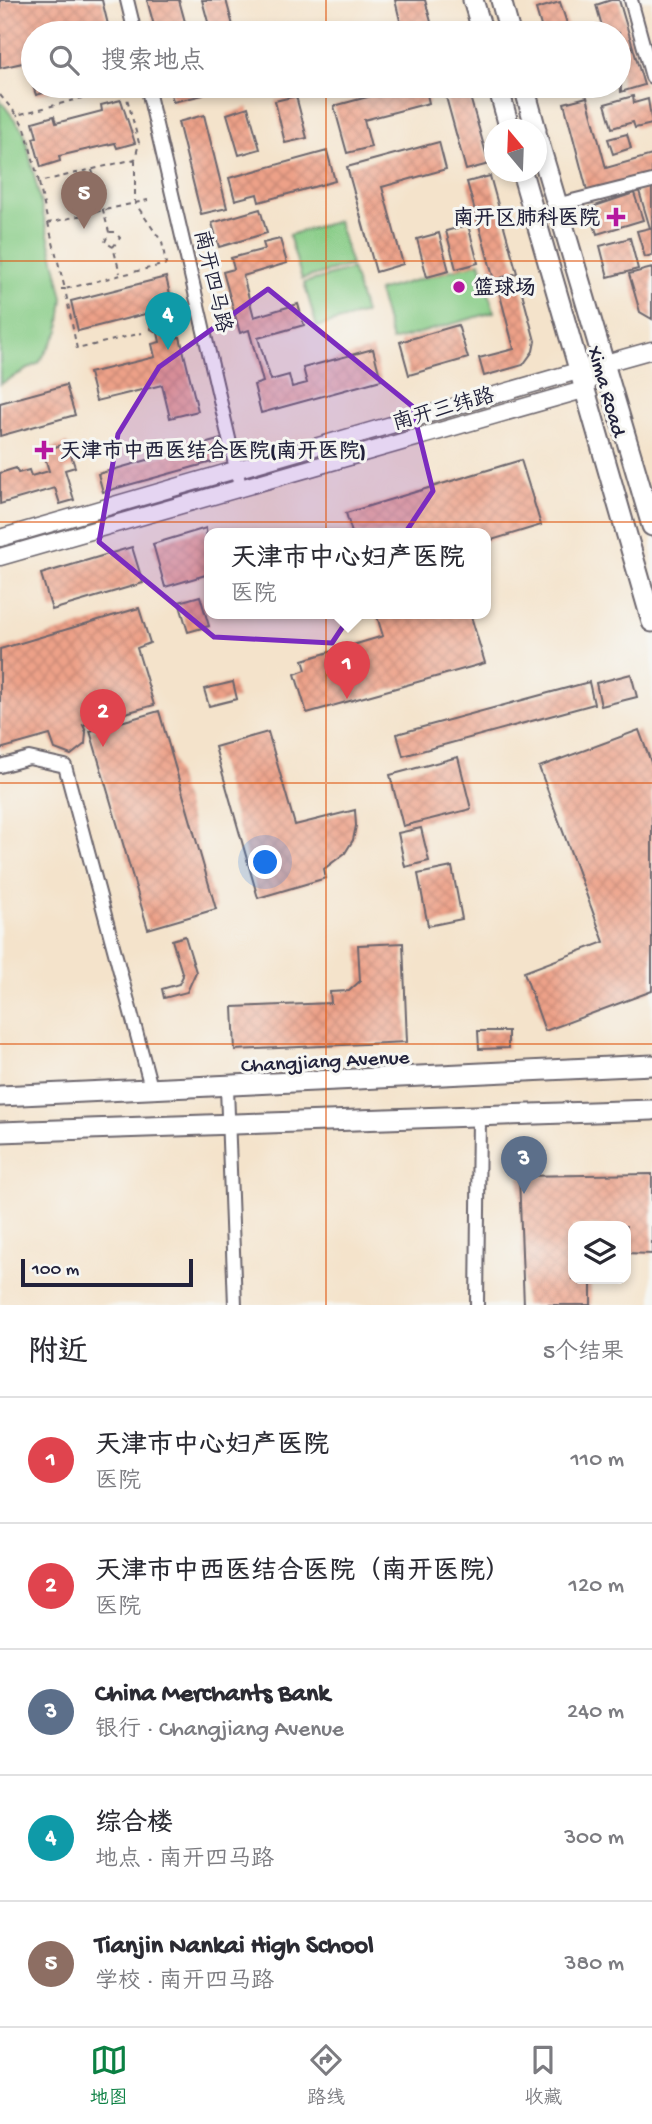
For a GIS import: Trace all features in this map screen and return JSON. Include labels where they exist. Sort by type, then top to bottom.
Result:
[{"type":"main road","points":[[473,0],[479,21]]},
{"type":"main road","points":[[501,0],[507,21]]},
{"type":"main road","points":[[501,98],[507,119]]},
{"type":"main road","name":"Xima Road","points":[[527,98],[533,119]]},
{"type":"main road","name":"Xima Road","points":[[547,172],[652,526]]},
{"type":"main road","name":"Xima Road","points":[[525,182],[652,622]]},
{"type":"main road","name":"Changjiang Avenue","points":[[0,1097],[227,1088],[652,1065]]},
{"type":"main road","points":[[0,1132],[652,1110]]},
{"type":"street","points":[[127,0],[132,21]]},
{"type":"street","points":[[631,0],[652,77]]},
{"type":"street","name":"南开四马路","points":[[151,98],[240,486]]},
{"type":"street","points":[[556,205],[652,181]]},
{"type":"street","points":[[581,381],[603,364],[652,350]]},
{"type":"street","name":"南开三纬路","points":[[0,538],[236,469],[581,381]]},
{"type":"street","name":"南开三纬路","points":[[0,556],[240,486],[581,381]]},
{"type":"street","points":[[0,766],[29,758],[65,766],[152,1091]]},
{"type":"street","points":[[227,1088],[235,1305]]},
{"type":"street","points":[[477,1305],[479,1116]]},
{"type":"path","points":[[0,95],[25,128],[77,349],[142,333]]},
{"type":"path","points":[[17,115],[82,98]]},
{"type":"path","points":[[63,289],[166,264],[162,243],[135,203],[135,159],[139,143],[127,98]]},
{"type":"path","points":[[39,182],[135,159]]},
{"type":"path","points":[[92,170],[109,232],[105,242],[113,247],[120,274]]},
{"type":"path","points":[[48,223],[148,200]]},
{"type":"path","points":[[109,232],[115,232],[120,238],[113,247]]},
{"type":"highlighted area","points":[[268,289],[412,406],[433,491],[332,643],[214,637],[99,542],[118,434],[159,367]]},
{"type":"green space","points":[[0,100],[24,132],[63,298],[59,331],[39,363],[0,384]]},
{"type":"green space","points":[[338,221],[351,265],[302,279],[289,235]]},
{"type":"green space","points":[[480,262],[494,312],[392,341],[378,291]]},
{"type":"green space","points":[[352,269],[365,313],[317,327],[304,283]]},
{"type":"building","points":[[0,0],[102,0],[107,21],[21,21],[21,63],[0,68]]},
{"type":"building","points":[[147,0],[179,0],[185,21],[153,21]]},
{"type":"building","points":[[202,0],[226,0],[232,21],[208,21]]},
{"type":"building","points":[[395,0],[425,0],[431,21],[400,21]]},
{"type":"building","points":[[619,0],[625,21],[601,21],[596,5]]},
{"type":"building","points":[[560,2],[566,21],[540,21],[536,9]]},
{"type":"building","points":[[631,41],[644,85],[631,89]]},
{"type":"building","points":[[631,97],[634,103],[648,99],[652,124],[635,128],[633,122],[612,128],[605,104]]},
{"type":"building","points":[[172,98],[190,98],[173,102]]},
{"type":"building","points":[[297,98],[307,138],[285,143],[275,101]]},
{"type":"building","points":[[364,98],[428,98],[429,103],[364,120],[371,147],[347,153],[334,106]]},
{"type":"building","points":[[446,98],[470,98],[484,146],[484,165],[466,170]]},
{"type":"building","points":[[587,98],[606,168],[652,155],[652,177],[588,194],[564,103]]},
{"type":"building","points":[[121,100],[135,143],[117,148],[115,143],[59,156],[60,161],[41,167],[33,138],[37,137],[33,122],[54,116],[56,123],[102,111],[101,105]]},
{"type":"building","points":[[248,107],[260,149],[239,155],[227,114]]},
{"type":"building","points":[[204,115],[227,208],[201,214],[178,122]]},
{"type":"building","points":[[627,134],[631,148],[613,154],[608,139]]},
{"type":"building","points":[[439,142],[446,169],[382,187],[403,264],[376,272],[347,167]]},
{"type":"building","points":[[327,151],[335,181],[259,202],[257,194],[235,200],[229,178]]},
{"type":"building","points":[[484,178],[484,182],[492,182],[517,273],[494,280],[467,182]]},
{"type":"building","points":[[652,187],[652,255],[645,257],[637,231],[650,228],[639,191]]},
{"type":"building","points":[[634,193],[643,220],[597,234],[589,208]]},
{"type":"building","points":[[260,209],[267,233],[219,247],[212,223]]},
{"type":"building","points":[[468,225],[478,263],[456,269],[446,231]]},
{"type":"building","points":[[439,233],[449,271],[427,277],[417,239]]},
{"type":"building","points":[[630,238],[638,269],[608,277],[600,246]]},
{"type":"building","points":[[280,239],[287,263],[243,276],[254,317],[298,304],[304,325],[258,338],[271,380],[289,375],[292,387],[307,383],[303,368],[373,349],[381,380],[261,413],[254,385],[263,382],[249,330],[240,333],[223,272],[234,269],[231,258],[265,249],[263,243]]},
{"type":"building","points":[[652,268],[652,319],[640,312],[629,274]]},
{"type":"building","points":[[166,277],[173,307],[162,310],[169,339],[180,337],[198,411],[170,418],[162,385],[96,401],[89,373],[155,357],[152,344],[160,342],[158,333],[151,329],[150,323],[155,319],[153,312],[78,331],[71,301]]},
{"type":"building","points":[[520,285],[535,341],[533,351],[523,365],[484,376],[479,358],[514,349],[499,291]]},
{"type":"building","points":[[458,325],[468,358],[409,375],[400,342]]},
{"type":"building","points":[[66,385],[75,415],[0,436],[0,403]]},
{"type":"building","points":[[225,438],[230,457],[103,492],[98,474]]},
{"type":"building","points":[[67,443],[75,467],[65,470],[74,500],[60,504],[55,488],[0,504],[0,473],[16,468],[18,473],[29,470],[31,476],[49,471],[43,451]]},
{"type":"building","points":[[521,460],[541,525],[491,540],[491,528],[350,528],[346,513]]},
{"type":"building","points":[[204,529],[204,575],[165,587],[153,544]]},
{"type":"building","points":[[132,547],[143,583],[52,610],[41,574]]},
{"type":"building","points":[[200,596],[204,619],[207,619],[209,626],[188,632],[179,602]]},
{"type":"building","points":[[139,608],[150,643],[137,648],[154,705],[83,725],[86,732],[85,744],[71,755],[55,749],[50,735],[0,749],[0,649]]},
{"type":"building","points":[[378,619],[472,619],[485,663],[307,713],[295,674],[306,670],[303,660],[383,636]]},
{"type":"building","points":[[631,674],[637,697],[601,706],[596,683]]},
{"type":"building","points":[[233,682],[237,699],[209,706],[204,689]]},
{"type":"building","points":[[589,682],[594,704],[403,756],[397,734]]},
{"type":"building","points":[[159,711],[216,909],[148,929],[90,731]]},
{"type":"building","points":[[639,730],[652,765],[652,991],[545,1031],[524,972],[604,942],[539,767]]},
{"type":"building","points":[[268,732],[295,825],[355,810],[356,826],[353,840],[345,853],[324,869],[326,878],[258,898],[215,747]]},
{"type":"building","points":[[458,757],[471,809],[403,826],[390,775]]},
{"type":"building","points":[[421,828],[429,861],[405,867],[398,833]]},
{"type":"building","points":[[452,867],[462,919],[428,926],[418,874]]},
{"type":"building","points":[[185,936],[196,972],[187,992],[164,998],[162,989],[179,984],[183,976],[172,940]]},
{"type":"building","points":[[403,943],[407,1042],[235,1050],[233,1007],[331,1003],[330,992],[349,991],[360,981],[358,945]]},
{"type":"building","points":[[478,1031],[508,1031],[508,1048],[479,1049]]},
{"type":"building","points":[[652,1174],[652,1254],[631,1253],[631,1221],[568,1221],[568,1284],[591,1284],[591,1305],[524,1305],[519,1176]]},
{"type":"place","name":"南开区肺科医院","points":[[616,217]]},
{"type":"place","name":"Tianjin Nankai High School","points":[[84,229]]},
{"type":"place","name":"篮球场","points":[[459,287]]},
{"type":"place","name":"综合楼","points":[[168,350]]},
{"type":"place","name":"天津市中西医结合医院(南开医院)","points":[[44,450]]},
{"type":"place","name":"天津市中心妇产医院","points":[[347,699]]},
{"type":"place","name":"天津市中西医结合医院（南开医院）","points":[[103,747]]},
{"type":"place","name":"China Merchants Bank","points":[[524,1194]]}]
